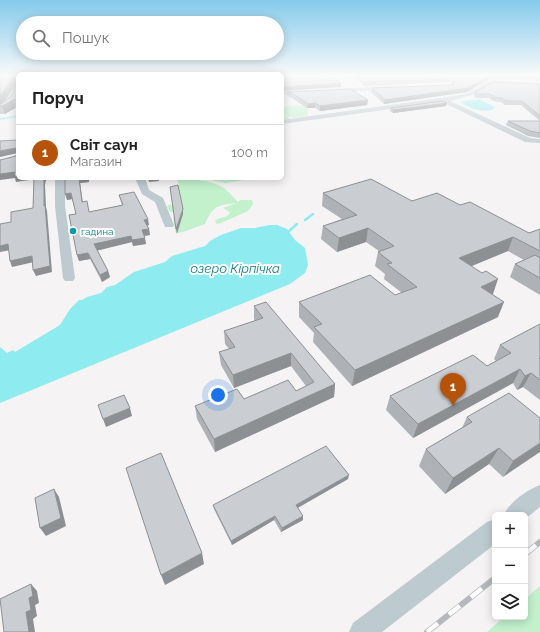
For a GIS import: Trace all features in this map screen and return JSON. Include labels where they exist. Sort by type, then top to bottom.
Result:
[{"type":"street","points":[[284,122],[403,105]]},
{"type":"street","points":[[455,105],[528,140],[540,141]]},
{"type":"street","points":[[60,180],[60,206],[68,278]]},
{"type":"street","points":[[141,180],[145,192],[159,200],[169,225]]},
{"type":"street","points":[[518,512],[540,495]]},
{"type":"street","points":[[362,632],[492,532]]},
{"type":"green space","points":[[304,105],[309,110],[307,111],[308,114],[306,116],[294,118],[291,116],[288,117],[289,119],[284,120],[284,107]]},
{"type":"green space","points":[[178,180],[199,180],[214,183],[224,188],[238,202],[241,200],[252,200],[253,204],[248,211],[217,224],[215,221],[217,219],[227,216],[230,212],[223,208],[237,203],[220,206],[213,210],[205,224],[176,233],[173,219],[175,212],[170,212],[167,207],[168,205],[181,204],[176,186],[179,185]]},
{"type":"green space","points":[[211,180],[245,180],[225,183]]},
{"type":"green space","points":[[540,586],[540,632],[487,632],[501,620],[528,620],[528,596]]},
{"type":"water","points":[[467,105],[491,105],[496,108],[483,111]]},
{"type":"water","name":"озеро Кірпічка","points":[[277,225],[287,229],[295,240],[305,248],[308,265],[305,273],[290,284],[0,403],[0,347],[7,353],[13,350],[15,352],[60,325],[70,309],[79,300],[101,293],[107,287],[115,285],[134,272],[165,262],[172,256],[205,246],[210,241],[221,235],[241,228],[255,228]]},
{"type":"building","points":[[409,105],[428,105],[393,110],[391,108]]},
{"type":"building","points":[[527,105],[540,105],[540,116]]},
{"type":"building","points":[[508,121],[540,121],[540,133],[530,131]]},
{"type":"building","points":[[16,140],[16,148],[0,151],[0,141]]},
{"type":"building","points":[[16,156],[16,176],[14,176],[15,172],[0,174],[0,160]]},
{"type":"building","points":[[371,179],[412,201],[437,193],[460,205],[470,202],[529,233],[540,229],[540,251],[513,237],[459,258],[482,273],[486,271],[498,279],[481,287],[504,302],[355,370],[314,327],[322,324],[299,302],[370,275],[395,295],[417,287],[387,264],[392,263],[378,252],[394,246],[368,228],[339,238],[323,226],[357,215],[323,193]]},
{"type":"building","points":[[34,180],[44,180],[44,206],[45,205],[50,266],[33,270],[32,256],[10,261],[8,244],[0,246],[0,224],[11,222],[11,212],[33,208]]},
{"type":"building","points":[[65,180],[79,180],[82,202],[87,201],[89,212],[123,205],[119,195],[134,192],[148,219],[144,220],[149,229],[142,230],[145,238],[132,240],[131,236],[94,244],[108,271],[100,275],[88,253],[77,255],[69,215],[76,214],[71,193],[65,194]]},
{"type":"building","points":[[178,185],[183,209],[176,229],[170,187]]},
{"type":"building","points":[[535,255],[540,258],[540,278],[515,264]]},
{"type":"building","points":[[266,302],[335,384],[214,439],[195,406],[237,389],[244,399],[288,380],[296,391],[314,382],[291,353],[233,375],[219,352],[235,347],[224,331],[263,318],[254,306]]},
{"type":"building","points":[[540,324],[540,380],[531,373],[525,376],[520,369],[418,424],[390,396],[473,355],[487,366],[511,353],[500,345]]},
{"type":"building","points":[[509,393],[540,418],[540,443],[513,461],[499,448],[453,478],[426,449],[472,422],[467,417]]},
{"type":"building","points":[[124,395],[130,408],[103,419],[98,405]]},
{"type":"building","points":[[326,446],[349,475],[296,505],[303,516],[282,528],[275,516],[231,541],[213,505]]},
{"type":"building","points":[[161,453],[202,553],[161,575],[126,468]]},
{"type":"building","points":[[54,489],[61,518],[40,528],[35,498]]},
{"type":"building","points":[[31,584],[33,596],[29,598],[31,610],[26,612],[29,632],[4,632],[0,599]]},
{"type":"waterway","points":[[0,119],[16,116]]},
{"type":"waterway","points":[[305,220],[313,214]]},
{"type":"waterway","points":[[289,231],[297,224]]},
{"type":"railway","points":[[528,552],[540,542]]},
{"type":"railway","points":[[427,632],[492,580]]},
{"type":"place","name":"гадина","points":[[73,231]]},
{"type":"place","name":"Світ саун","points":[[453,406]]}]
